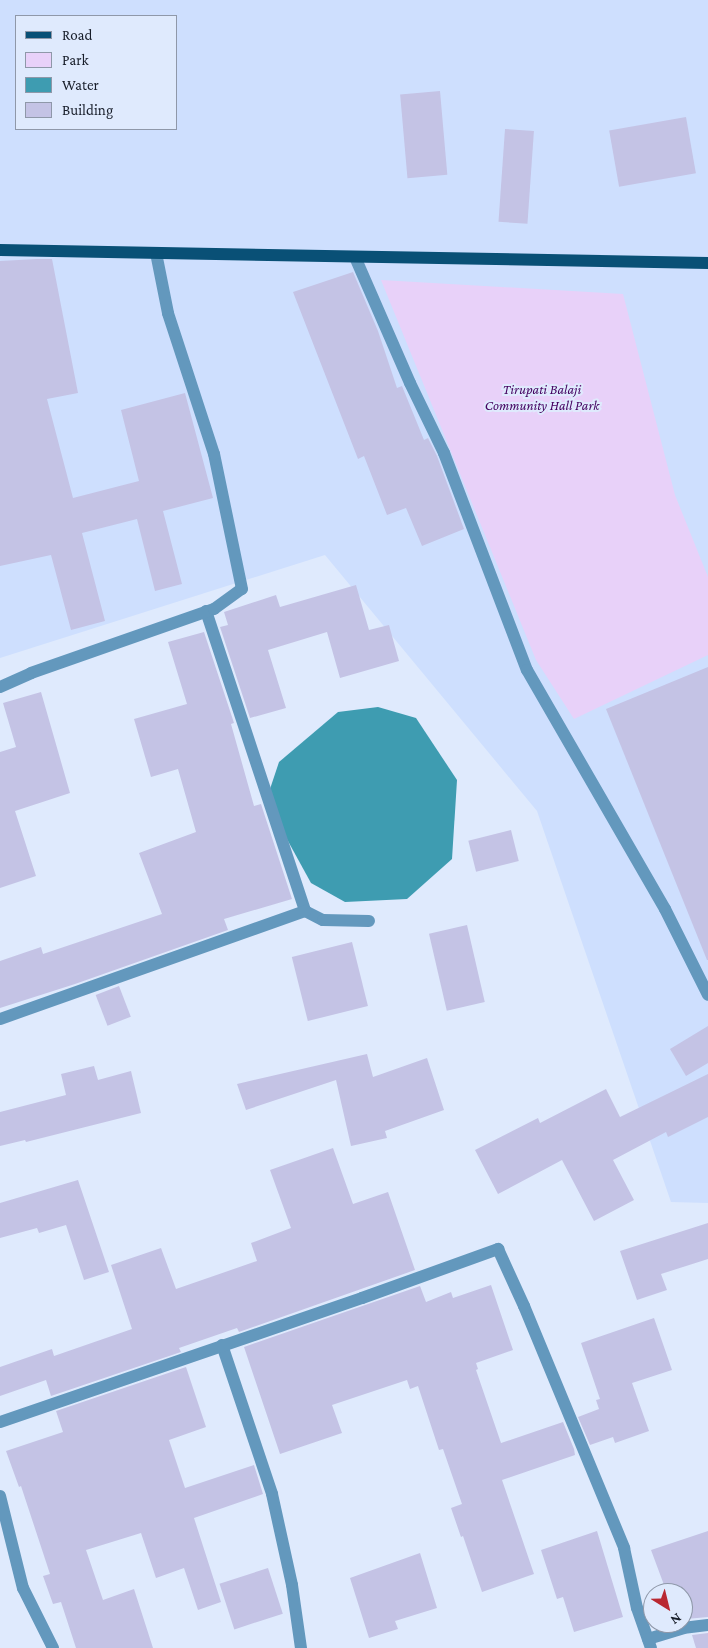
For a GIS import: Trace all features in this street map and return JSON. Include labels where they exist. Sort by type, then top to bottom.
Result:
[{"type":"main road","points":[[0,250],[708,263]]},
{"type":"street","points":[[0,687],[31,673],[214,609],[242,590],[214,454],[171,321],[156,253]]},
{"type":"street","points":[[355,257],[410,383],[444,453],[527,670],[665,909],[708,995]]},
{"type":"street","points":[[206,611],[305,911],[323,920],[369,921]]},
{"type":"street","points":[[0,1019],[305,911]]},
{"type":"street","points":[[0,1422],[362,1298],[498,1249],[524,1306],[624,1548],[637,1608],[649,1643],[683,1628],[708,1625]]},
{"type":"street","points":[[222,1345],[272,1494],[292,1586],[301,1648]]},
{"type":"street","points":[[0,1496],[23,1588],[53,1648]]},
{"type":"shaded area","points":[[0,0],[708,0],[708,1203],[671,1202],[537,811],[325,555],[0,658]]},
{"type":"green space","name":"Tirupati Balaji Community Hall Park","points":[[381,280],[623,294],[675,495],[708,577],[708,655],[574,719],[536,660]]},
{"type":"water","points":[[378,707],[416,718],[457,780],[452,859],[407,899],[345,902],[311,883],[266,801],[279,762],[338,712]]},
{"type":"building","points":[[440,91],[447,175],[407,178],[400,94]]},
{"type":"building","points":[[686,117],[696,173],[619,187],[609,131]]},
{"type":"building","points":[[505,129],[534,131],[527,224],[499,222]]},
{"type":"building","points":[[52,259],[78,393],[47,399],[73,498],[139,481],[121,410],[185,393],[213,498],[163,511],[182,584],[155,591],[137,519],[82,533],[105,621],[71,630],[51,555],[0,566],[0,261]]},
{"type":"building","points":[[353,272],[378,331],[397,388],[402,386],[424,440],[428,438],[437,456],[464,529],[422,546],[406,508],[387,515],[364,456],[358,459],[293,292]]},
{"type":"building","points":[[356,585],[369,630],[389,625],[399,661],[340,678],[327,632],[268,650],[286,708],[250,718],[220,627],[228,625],[224,612],[276,595],[280,607]]},
{"type":"building","points":[[204,632],[234,723],[231,724],[254,806],[261,804],[292,899],[224,919],[228,930],[75,984],[0,1008],[0,961],[41,947],[43,954],[162,914],[139,853],[196,832],[178,769],[151,777],[134,719],[187,704],[168,642]]},
{"type":"building","points":[[708,667],[708,960],[707,960],[606,709]]},
{"type":"building","points":[[41,692],[70,793],[15,811],[36,876],[0,888],[0,752],[16,747],[3,703]]},
{"type":"building","points":[[511,830],[519,861],[476,872],[468,841]]},
{"type":"building","points":[[467,925],[485,1002],[447,1011],[429,934]]},
{"type":"building","points":[[352,942],[368,1006],[308,1021],[292,957]]},
{"type":"building","points":[[119,986],[131,1017],[107,1026],[96,995]]},
{"type":"building","points":[[708,1026],[708,1063],[686,1076],[670,1049]]},
{"type":"building","points":[[367,1054],[373,1077],[427,1058],[444,1110],[385,1131],[387,1138],[351,1146],[336,1080],[246,1110],[237,1084]]},
{"type":"building","points":[[94,1066],[98,1080],[131,1071],[141,1113],[26,1142],[25,1140],[0,1146],[0,1112],[66,1095],[61,1074]]},
{"type":"building","points":[[708,1074],[708,1117],[668,1137],[666,1132],[613,1160],[634,1200],[594,1221],[562,1160],[498,1194],[475,1150],[538,1118],[540,1123],[606,1089],[620,1117]]},
{"type":"building","points":[[333,1148],[353,1204],[388,1192],[415,1270],[239,1332],[237,1328],[179,1348],[181,1352],[51,1396],[46,1380],[0,1396],[0,1367],[52,1349],[54,1356],[132,1329],[111,1265],[161,1248],[176,1289],[257,1261],[251,1243],[291,1228],[270,1170]]},
{"type":"building","points":[[78,1180],[109,1272],[84,1280],[66,1225],[39,1233],[37,1228],[0,1238],[0,1203]]},
{"type":"building","points":[[708,1223],[708,1259],[661,1274],[667,1290],[637,1300],[620,1251]]},
{"type":"building","points":[[491,1285],[513,1350],[476,1363],[478,1369],[476,1370],[501,1443],[563,1422],[575,1455],[502,1480],[534,1574],[482,1592],[463,1536],[461,1537],[451,1508],[462,1504],[443,1449],[439,1450],[418,1386],[410,1389],[407,1380],[332,1405],[342,1433],[280,1454],[244,1347],[420,1286],[426,1302],[451,1292],[453,1298]]},
{"type":"building","points":[[654,1318],[672,1370],[632,1383],[649,1431],[615,1443],[613,1437],[590,1445],[578,1417],[599,1409],[596,1400],[600,1399],[581,1343]]},
{"type":"building","points":[[186,1367],[206,1427],[169,1440],[185,1488],[254,1465],[263,1494],[194,1518],[221,1602],[198,1610],[184,1568],[156,1578],[141,1533],[86,1550],[103,1600],[134,1589],[153,1648],[76,1648],[61,1602],[53,1604],[43,1576],[50,1574],[21,1486],[19,1487],[6,1451],[63,1432],[56,1411]]},
{"type":"building","points":[[597,1531],[623,1617],[574,1632],[563,1597],[557,1599],[541,1550]]},
{"type":"building","points":[[708,1531],[708,1617],[693,1618],[693,1583],[663,1583],[651,1550]]},
{"type":"building","points":[[420,1553],[437,1608],[395,1621],[398,1629],[369,1638],[350,1578]]},
{"type":"building","points":[[268,1568],[283,1614],[234,1629],[219,1584]]},
{"type":"building","points":[[708,1633],[708,1648],[696,1648],[692,1635]]}]
